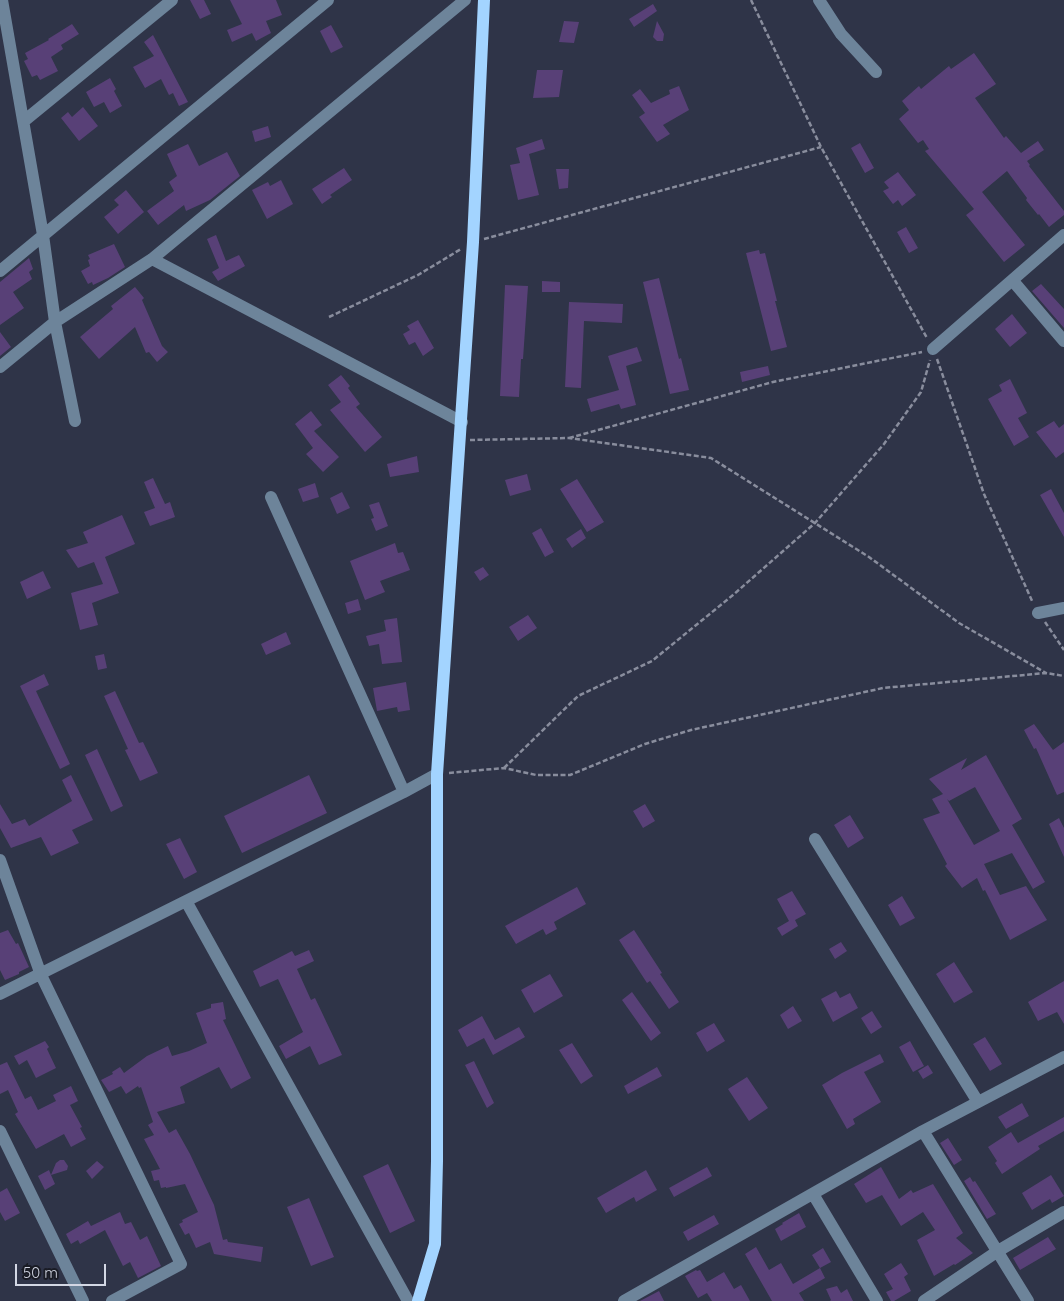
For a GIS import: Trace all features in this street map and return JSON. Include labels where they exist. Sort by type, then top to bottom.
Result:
[{"type":"main road","points":[[418,1301],[435,1244],[437,1161],[437,774],[473,242],[484,0]]},
{"type":"street","points":[[2,0],[43,235],[55,322],[75,421]]},
{"type":"street","points":[[24,121],[172,0]]},
{"type":"street","points":[[0,271],[328,0]]},
{"type":"street","points":[[0,367],[55,322],[152,259],[465,0]]},
{"type":"street","points":[[819,0],[841,34],[876,72]]},
{"type":"street","points":[[933,349],[1064,235]]},
{"type":"street","points":[[152,259],[462,422]]},
{"type":"street","points":[[1013,281],[1064,341]]},
{"type":"street","points":[[271,496],[404,792]]},
{"type":"street","points":[[1038,613],[1064,608]]},
{"type":"street","points":[[0,994],[437,774]]},
{"type":"street","points":[[815,839],[978,1102]]},
{"type":"street","points":[[2,868],[41,975],[181,1264],[112,1301]]},
{"type":"street","points":[[186,900],[408,1301]]},
{"type":"street","points":[[630,1299],[923,1131],[1064,1057]]},
{"type":"street","points":[[0,1131],[83,1301]]},
{"type":"street","points":[[923,1131],[1028,1301]]},
{"type":"street","points":[[813,1194],[877,1301]]},
{"type":"street","points":[[924,1301],[998,1251],[1064,1212]]},
{"type":"path","points":[[751,0],[821,147],[933,349],[984,494],[1038,613],[1064,650]]},
{"type":"path","points":[[329,317],[418,275],[473,242],[821,147]]},
{"type":"path","points":[[569,438],[773,382],[933,349]]},
{"type":"path","points":[[504,768],[578,696],[652,661],[733,595],[814,523],[884,444],[921,392],[933,349]]},
{"type":"path","points":[[460,440],[569,438],[711,458],[868,558],[959,623],[1046,673]]},
{"type":"path","points":[[437,774],[504,768],[536,775],[570,775],[645,744],[691,730],[884,688],[1046,673],[1064,676]]},
{"type":"building","points":[[190,0],[204,0],[211,14],[200,19]]},
{"type":"building","points":[[230,0],[276,0],[282,15],[266,21],[271,33],[256,41],[252,33],[232,42],[227,30],[242,24]]},
{"type":"building","points":[[653,4],[657,11],[634,27],[629,19]]},
{"type":"building","points":[[564,21],[579,22],[574,43],[559,42]]},
{"type":"building","points":[[657,21],[664,34],[663,41],[657,41],[653,37]]},
{"type":"building","points":[[72,24],[79,34],[61,45],[63,49],[51,57],[58,71],[40,80],[37,75],[32,77],[24,61],[28,59],[25,53],[49,40]]},
{"type":"building","points":[[331,25],[343,47],[331,53],[320,31]]},
{"type":"building","points":[[153,35],[188,102],[179,106],[173,93],[169,95],[161,79],[145,88],[133,67],[154,56],[144,42]]},
{"type":"building","points":[[974,53],[996,84],[975,98],[1004,138],[1006,136],[1021,153],[1038,141],[1044,150],[1027,161],[1064,211],[1064,215],[1049,227],[1026,200],[1027,198],[1007,171],[982,192],[1025,245],[1004,262],[966,215],[974,209],[925,151],[929,149],[923,140],[918,143],[899,119],[909,110],[902,101],[919,86],[921,89],[949,66],[951,69]]},
{"type":"building","points":[[537,70],[563,70],[559,97],[533,98]]},
{"type":"building","points":[[110,78],[122,106],[110,113],[104,102],[94,107],[86,92]]},
{"type":"building","points":[[679,86],[689,110],[663,125],[670,134],[657,142],[639,117],[645,113],[632,95],[640,89],[651,103],[670,94],[669,90]]},
{"type":"building","points":[[83,107],[98,126],[79,141],[61,118],[68,112],[72,117]]},
{"type":"building","points":[[268,126],[271,137],[255,142],[252,131]]},
{"type":"building","points":[[542,139],[545,149],[529,154],[539,195],[518,200],[510,165],[520,163],[516,148]]},
{"type":"building","points":[[860,143],[874,168],[865,173],[851,148]]},
{"type":"building","points":[[188,144],[199,166],[227,152],[240,176],[210,200],[186,211],[184,205],[158,225],[147,211],[174,191],[169,182],[177,176],[167,154]]},
{"type":"building","points":[[344,168],[352,180],[330,195],[332,197],[322,204],[312,189]]},
{"type":"building","points":[[556,169],[569,169],[568,188],[559,189]]},
{"type":"building","points":[[898,172],[916,195],[902,206],[898,200],[893,204],[883,191],[889,188],[884,182]]},
{"type":"building","points":[[281,180],[293,204],[267,219],[252,190],[268,182],[270,186]]},
{"type":"building","points":[[126,190],[144,212],[118,234],[104,217],[119,205],[114,200]]},
{"type":"building","points":[[906,227],[918,248],[909,253],[897,232]]},
{"type":"building","points":[[216,235],[226,261],[239,255],[245,266],[218,281],[212,272],[219,268],[207,239]]},
{"type":"building","points":[[114,244],[125,267],[93,285],[92,282],[88,284],[81,271],[90,266],[88,255]]},
{"type":"building","points":[[759,250],[760,254],[765,253],[787,347],[771,351],[746,253]]},
{"type":"building","points":[[29,258],[33,269],[29,272],[32,279],[13,292],[24,308],[0,325],[0,282]]},
{"type":"building","points":[[659,278],[679,359],[681,358],[689,390],[670,394],[643,282]]},
{"type":"building","points":[[542,281],[560,282],[560,292],[542,292]]},
{"type":"building","points":[[1041,284],[1064,309],[1064,328],[1032,291]]},
{"type":"building","points":[[505,285],[528,286],[519,397],[500,396]]},
{"type":"building","points":[[135,287],[144,298],[142,300],[162,346],[168,352],[157,362],[149,352],[146,353],[135,327],[99,359],[80,337],[113,309],[111,306]]},
{"type":"building","points":[[569,302],[623,304],[622,323],[584,321],[581,388],[565,387]]},
{"type":"building","points":[[1012,314],[1027,333],[1010,347],[995,329]]},
{"type":"building","points":[[418,320],[434,348],[423,356],[415,342],[409,345],[403,334],[410,330],[407,326]]},
{"type":"building","points":[[0,332],[11,347],[0,356]]},
{"type":"building","points":[[637,347],[642,361],[626,366],[636,405],[621,409],[619,404],[591,412],[587,399],[619,390],[608,356]]},
{"type":"building","points":[[768,366],[770,375],[742,382],[740,372]]},
{"type":"building","points":[[341,375],[360,404],[356,407],[382,437],[365,452],[330,410],[341,402],[328,385]]},
{"type":"building","points":[[1010,379],[1027,413],[1018,418],[1029,437],[1014,446],[988,399],[1002,391],[999,385]]},
{"type":"building","points":[[311,411],[322,425],[314,431],[339,457],[323,472],[306,454],[313,448],[295,424]]},
{"type":"building","points":[[1054,421],[1059,428],[1064,424],[1064,452],[1056,458],[1036,432]]},
{"type":"building","points":[[417,456],[419,472],[390,477],[387,464]]},
{"type":"building","points":[[527,474],[531,490],[510,496],[505,480]]},
{"type":"building","points":[[153,478],[165,504],[170,502],[175,517],[150,526],[144,512],[155,508],[144,482]]},
{"type":"building","points":[[577,479],[604,522],[587,532],[560,489]]},
{"type":"building","points":[[315,483],[319,497],[303,502],[298,489]]},
{"type":"building","points":[[1051,489],[1064,513],[1064,537],[1040,495]]},
{"type":"building","points":[[342,492],[350,508],[337,514],[330,498]]},
{"type":"building","points":[[379,502],[388,526],[376,531],[371,519],[374,518],[369,505]]},
{"type":"building","points":[[122,515],[135,544],[105,557],[119,593],[92,603],[98,625],[80,630],[71,593],[103,584],[94,562],[78,568],[66,550],[88,543],[83,532]]},
{"type":"building","points":[[541,528],[554,552],[545,557],[532,533]]},
{"type":"building","points":[[581,529],[586,538],[572,548],[566,539]]},
{"type":"building","points":[[395,543],[398,553],[403,552],[410,570],[380,581],[385,592],[365,600],[350,561]]},
{"type":"building","points":[[483,567],[489,575],[480,581],[474,572]]},
{"type":"building","points":[[43,571],[51,588],[27,599],[20,582]]},
{"type":"building","points":[[358,599],[361,610],[348,614],[345,603]]},
{"type":"building","points":[[528,615],[537,628],[518,641],[509,627]]},
{"type":"building","points":[[397,618],[402,662],[382,664],[379,644],[369,646],[366,636],[386,631],[384,620]]},
{"type":"building","points":[[286,632],[291,644],[266,655],[261,644]]},
{"type":"building","points":[[104,654],[107,668],[98,670],[95,656]]},
{"type":"building","points":[[44,674],[49,685],[36,691],[70,764],[60,769],[20,686]]},
{"type":"building","points":[[406,682],[410,710],[398,712],[397,707],[377,711],[373,688]]},
{"type":"building","points":[[115,691],[139,743],[143,742],[158,773],[140,781],[125,750],[128,749],[104,696]]},
{"type":"building","points":[[1034,724],[1053,750],[1064,742],[1064,792],[1057,795],[1036,748],[1034,749],[1024,730]]},
{"type":"building","points":[[97,749],[123,806],[111,812],[85,755]]},
{"type":"building","points":[[986,755],[1022,819],[1012,825],[1045,882],[1033,889],[1012,853],[984,864],[1000,895],[1026,886],[1047,920],[1010,940],[977,878],[962,888],[945,866],[947,864],[923,819],[940,813],[932,799],[943,794],[929,779],[967,758],[961,770]],"holes":[[[975,787],[1000,831],[974,845],[947,799],[949,801]]]},
{"type":"building","points":[[71,775],[93,820],[72,830],[79,843],[51,856],[41,837],[11,848],[0,828],[0,804],[12,824],[25,819],[29,826],[72,801],[62,780]]},
{"type":"building","points":[[309,775],[327,813],[242,853],[224,816]]},
{"type":"building","points":[[645,804],[655,821],[643,828],[633,811]]},
{"type":"building","points":[[850,815],[864,838],[848,848],[834,825]]},
{"type":"building","points":[[1059,818],[1064,828],[1064,857],[1049,824]]},
{"type":"building","points":[[180,838],[197,872],[184,879],[166,844]]},
{"type":"building","points":[[577,887],[586,904],[554,922],[557,929],[546,935],[543,929],[516,944],[505,926]]},
{"type":"building","points":[[792,891],[806,914],[795,920],[798,926],[782,936],[777,928],[789,921],[777,899]]},
{"type":"building","points":[[902,896],[915,918],[900,926],[888,905]]},
{"type":"building","points":[[8,930],[16,944],[18,943],[29,967],[5,980],[0,970],[0,933]]},
{"type":"building","points":[[634,930],[679,1002],[669,1009],[650,981],[647,983],[619,940]]},
{"type":"building","points":[[841,942],[847,951],[835,959],[829,949]]},
{"type":"building","points":[[309,950],[314,961],[297,969],[311,1000],[315,998],[342,1055],[319,1065],[310,1046],[286,1059],[279,1046],[303,1032],[278,979],[260,987],[253,971],[292,951],[295,956]]},
{"type":"building","points":[[954,962],[973,992],[954,1003],[936,974]]},
{"type":"building","points":[[550,974],[563,996],[534,1013],[521,990]]},
{"type":"building","points":[[1064,981],[1064,1024],[1057,1012],[1038,1021],[1028,1002]]},
{"type":"building","points":[[836,991],[840,998],[850,993],[858,1008],[833,1022],[821,999]]},
{"type":"building","points":[[632,992],[661,1033],[651,1041],[622,1000]]},
{"type":"building","points":[[223,1002],[226,1019],[223,1020],[251,1078],[231,1089],[219,1067],[180,1087],[185,1103],[157,1112],[169,1133],[176,1129],[190,1154],[214,1205],[223,1240],[227,1239],[228,1242],[263,1247],[261,1262],[214,1254],[210,1242],[196,1248],[189,1233],[185,1235],[179,1224],[183,1222],[182,1220],[198,1212],[185,1184],[161,1188],[159,1180],[154,1181],[151,1171],[160,1169],[144,1139],[154,1135],[148,1125],[153,1122],[141,1087],[139,1088],[138,1086],[126,1094],[121,1086],[109,1092],[101,1080],[113,1074],[112,1072],[120,1067],[124,1073],[147,1056],[168,1046],[172,1056],[207,1043],[196,1013],[211,1008],[211,1004]]},
{"type":"building","points":[[793,1006],[802,1021],[788,1029],[780,1015]]},
{"type":"building","points":[[872,1011],[882,1027],[871,1034],[861,1018]]},
{"type":"building","points":[[482,1016],[495,1040],[519,1027],[525,1037],[493,1055],[484,1038],[467,1047],[458,1030]]},
{"type":"building","points":[[714,1023],[725,1041],[707,1052],[696,1033]]},
{"type":"building","points":[[985,1037],[1002,1064],[990,1071],[973,1044]]},
{"type":"building","points":[[45,1041],[56,1068],[36,1078],[27,1060],[19,1065],[14,1056]]},
{"type":"building","points":[[910,1041],[924,1066],[913,1072],[899,1047]]},
{"type":"building","points":[[572,1043],[593,1076],[581,1084],[559,1050]]},
{"type":"building","points":[[880,1054],[884,1062],[864,1072],[881,1102],[853,1119],[855,1124],[847,1129],[822,1085]]},
{"type":"building","points":[[474,1061],[494,1103],[487,1108],[465,1065]]},
{"type":"building","points":[[7,1062],[25,1099],[31,1096],[38,1110],[56,1101],[53,1095],[71,1086],[78,1101],[70,1105],[86,1139],[71,1147],[64,1134],[36,1149],[15,1114],[18,1112],[8,1090],[0,1094],[0,1065]]},
{"type":"building","points":[[928,1065],[933,1073],[923,1079],[918,1071]]},
{"type":"building","points":[[657,1067],[662,1076],[628,1094],[624,1086]]},
{"type":"building","points":[[747,1077],[768,1108],[749,1121],[728,1089]]},
{"type":"building","points":[[1022,1103],[1029,1116],[1006,1129],[998,1117]]},
{"type":"building","points":[[1064,1117],[1064,1131],[1038,1146],[1040,1149],[1002,1174],[995,1163],[997,1161],[988,1147],[1011,1132],[1018,1143]]},
{"type":"building","points":[[948,1138],[962,1160],[954,1165],[940,1143]]},
{"type":"building","points":[[64,1160],[68,1166],[67,1170],[51,1175],[56,1163]]},
{"type":"building","points":[[97,1161],[104,1167],[92,1179],[86,1171]]},
{"type":"building","points":[[388,1164],[415,1221],[390,1233],[363,1176]]},
{"type":"building","points":[[707,1167],[712,1176],[674,1197],[669,1188]]},
{"type":"building","points":[[881,1167],[899,1199],[911,1190],[913,1193],[933,1184],[963,1233],[956,1238],[973,1253],[934,1276],[917,1240],[935,1230],[923,1212],[901,1226],[882,1195],[866,1203],[854,1184]]},
{"type":"building","points":[[49,1170],[55,1184],[45,1190],[38,1176]]},
{"type":"building","points":[[646,1170],[657,1190],[636,1202],[634,1197],[606,1213],[597,1198]]},
{"type":"building","points":[[1051,1175],[1064,1196],[1052,1203],[1050,1199],[1032,1210],[1022,1193]]},
{"type":"building","points":[[970,1177],[973,1182],[975,1181],[996,1214],[987,1219],[964,1181]]},
{"type":"building","points":[[7,1188],[20,1213],[5,1221],[0,1212],[0,1192]]},
{"type":"building","points":[[309,1198],[334,1257],[311,1266],[287,1207]]},
{"type":"building","points":[[120,1212],[125,1224],[131,1222],[140,1240],[147,1236],[161,1266],[138,1278],[130,1262],[123,1266],[105,1230],[80,1244],[78,1240],[71,1244],[66,1234],[88,1221],[91,1226]]},
{"type":"building","points":[[799,1213],[806,1227],[781,1241],[775,1229]]},
{"type":"building","points":[[714,1215],[719,1224],[688,1241],[683,1232]]},
{"type":"building","points":[[1048,1237],[1056,1249],[1020,1270],[1013,1258]]},
{"type":"building","points":[[756,1247],[769,1270],[781,1263],[793,1284],[820,1268],[825,1278],[799,1293],[804,1301],[772,1301],[745,1254]]},
{"type":"building","points":[[823,1248],[831,1262],[820,1268],[812,1255]]},
{"type":"building","points":[[901,1263],[908,1274],[904,1277],[911,1291],[891,1301],[886,1292],[893,1289],[884,1274]]},
{"type":"building","points":[[700,1270],[707,1282],[724,1272],[734,1289],[741,1285],[750,1301],[712,1301],[707,1293],[698,1298],[685,1276]]},
{"type":"building","points":[[837,1286],[841,1293],[847,1289],[853,1301],[830,1301],[826,1289]]},
{"type":"building","points":[[659,1291],[664,1301],[640,1301]]}]
